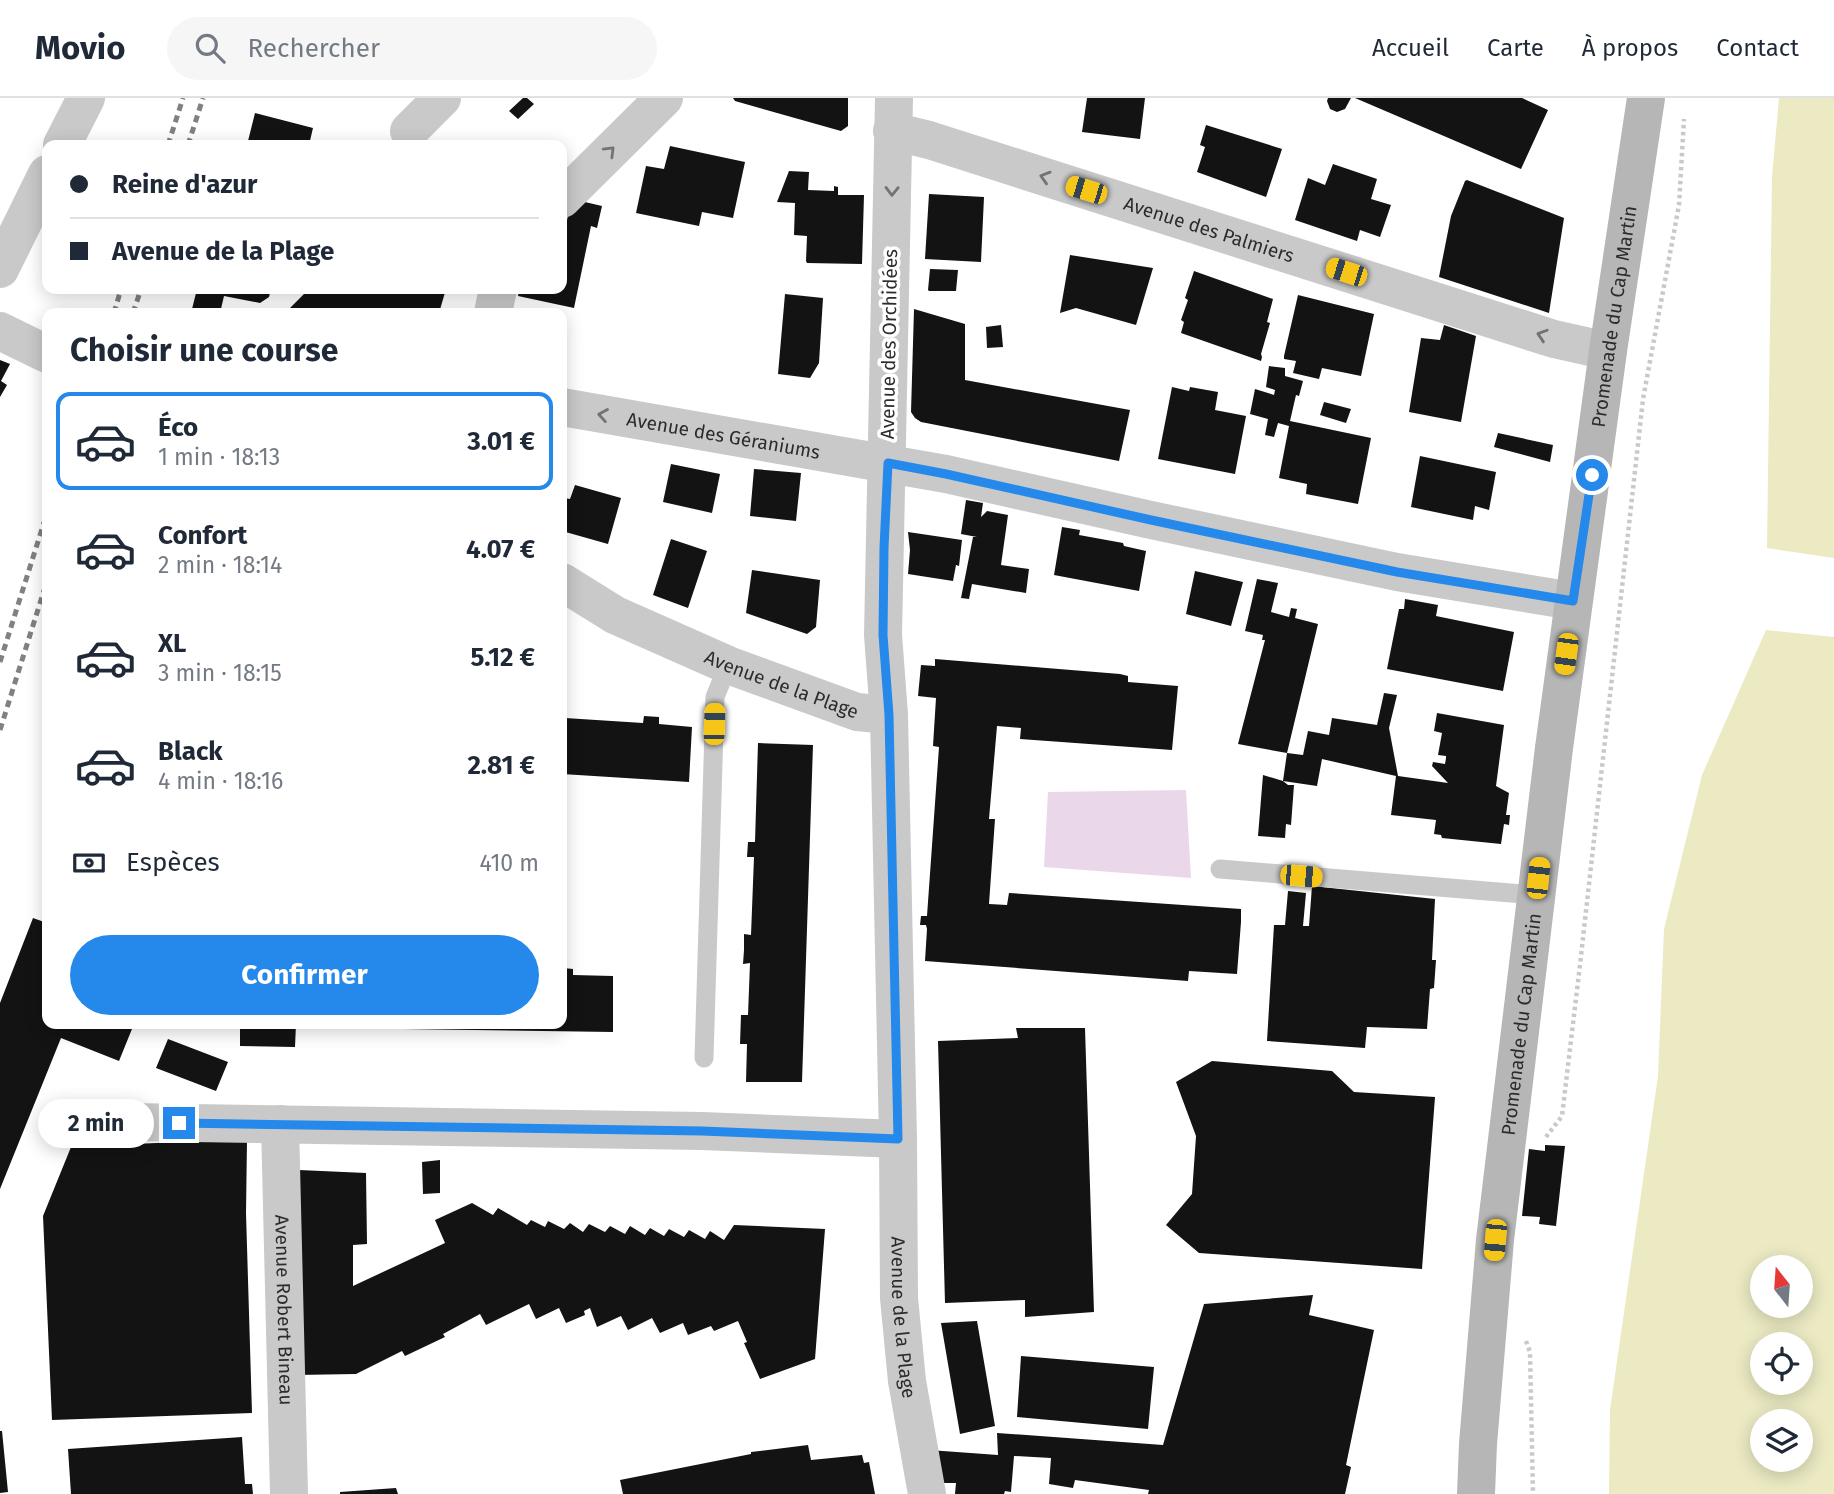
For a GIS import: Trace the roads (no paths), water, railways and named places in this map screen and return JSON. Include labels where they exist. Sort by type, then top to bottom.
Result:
[{"type":"main road","name":"Promenade du Cap Martin","points":[[1476,1494],[1495,1240],[1536,895],[1573,601],[1643,98]]},
{"type":"street","points":[[65,140],[86,98]]},
{"type":"street","points":[[409,131],[442,98]]},
{"type":"street","points":[[567,194],[664,98]]},
{"type":"street","name":"Avenue des Palmiers","points":[[893,115],[942,144],[1554,339],[1608,351]]},
{"type":"street","name":"Avenue des Orchidées","points":[[889,715],[883,635],[893,115]]},
{"type":"street","points":[[0,269],[42,184]]},
{"type":"street","points":[[0,331],[42,352]]},
{"type":"street","name":"Avenue des Géraniums","points":[[567,408],[946,474],[1397,572],[1573,601]]},
{"type":"street","name":"Avenue de la Plage","points":[[567,585],[615,615],[729,666],[857,712],[889,715],[899,1298],[907,1381],[927,1494]]},
{"type":"street","points":[[129,1122],[689,1130],[898,1139]]},
{"type":"street","name":"Avenue Robert Bineau","points":[[279,1125],[289,1494]]},
{"type":"lane","points":[[704,1058],[715,696],[729,666]]},
{"type":"lane","points":[[1220,869],[1536,895]]},
{"type":"railway","points":[[170,140],[183,98]]},
{"type":"railway","points":[[190,140],[203,98]]},
{"type":"railway","points":[[115,308],[120,294]]},
{"type":"railway","points":[[135,308],[139,294]]},
{"type":"railway","points":[[0,662],[42,529]]},
{"type":"railway","points":[[0,730],[42,597]]}]
